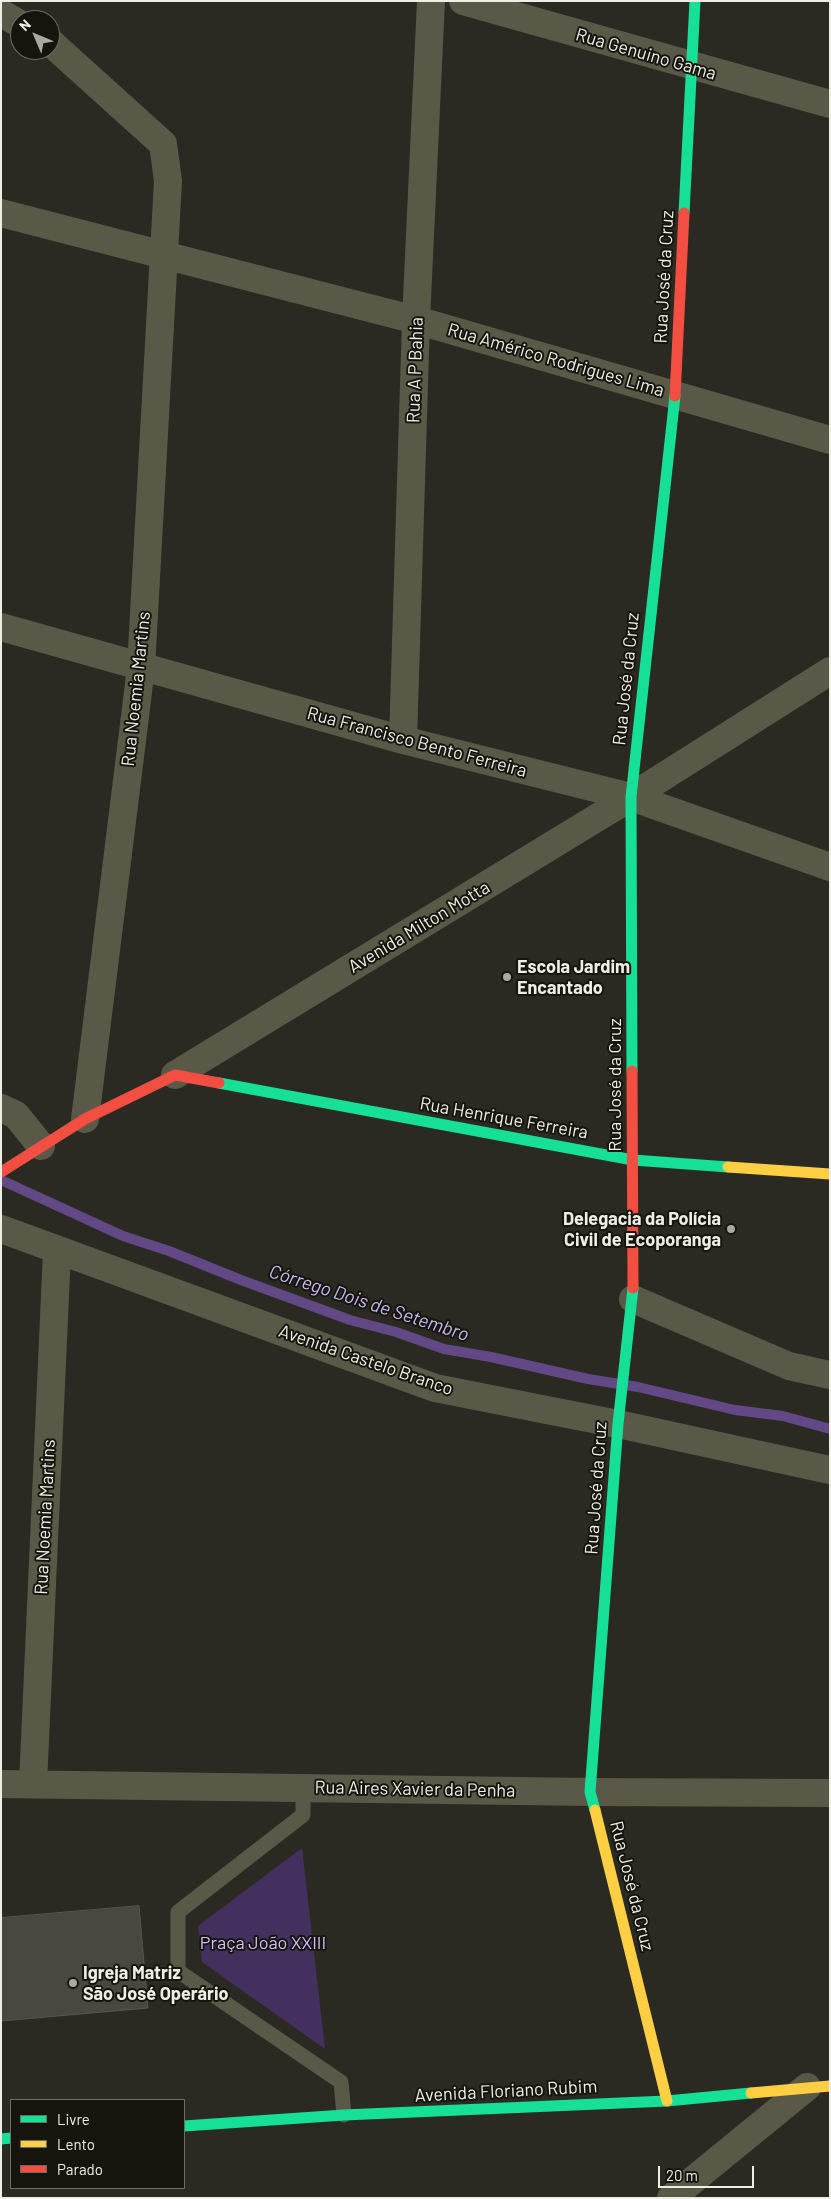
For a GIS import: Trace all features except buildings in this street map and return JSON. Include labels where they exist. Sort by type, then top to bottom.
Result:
[{"type":"street","name":"Rua A P Bahia","points":[[403,740],[416,320],[431,1]]},
{"type":"street","name":"Rua Genuino Gama","points":[[463,1],[830,104]]},
{"type":"street","name":"Rua José da Cruz","points":[[667,2101],[590,1792],[618,1424],[633,1299],[631,797],[675,394],[695,1]]},
{"type":"street","name":"Rua Noemia Martins","points":[[60,51],[164,144],[168,181],[141,668],[85,1119]]},
{"type":"street","name":"Rua Américo Rodrigues Lima","points":[[1,213],[416,320],[830,440]]},
{"type":"street","name":"Rua Francisco Bento Ferreira","points":[[1,627],[141,668],[403,740],[631,797],[830,867]]},
{"type":"street","name":"Avenida Milton Motta","points":[[1,1172],[85,1119],[175,1075],[631,797],[830,671]]},
{"type":"street","name":"Rua Henrique Ferreira","points":[[175,1075],[633,1160],[830,1174]]},
{"type":"street","points":[[1,1108],[16,1115],[41,1146]]},
{"type":"street","name":"Avenida Castelo Branco","points":[[1,1229],[435,1388],[618,1424],[830,1470]]},
{"type":"street","name":"Rua Noemia Martins","points":[[33,1784],[57,1251]]},
{"type":"street","points":[[633,1299],[789,1366],[830,1375]]},
{"type":"street","name":"Rua Aires Xavier da Penha","points":[[1,1784],[590,1792],[830,1793]]},
{"type":"street","points":[[671,2198],[818,2087]]},
{"type":"street","name":"Avenida Floriano Rubim","points":[[185,2126],[344,2115],[667,2101],[818,2087]]},
{"type":"lane","points":[[303,1787],[303,1815],[178,1912],[178,1972],[341,2082],[344,2115]]},
{"type":"green space","name":"Praça João XXIII","points":[[302,1848],[325,2049],[202,1962],[198,1926]]},
{"type":"waterway","name":"Córrego Dois de Setembro","points":[[1,1180],[123,1236],[169,1251],[350,1320],[396,1332],[444,1349],[491,1357],[588,1379],[638,1387],[735,1410],[783,1416],[830,1429]]},
{"type":"traffic: fast","points":[[684,213],[695,1]]},
{"type":"traffic: fast","points":[[632,1071],[631,797],[675,396]]},
{"type":"traffic: fast","points":[[219,1083],[633,1160],[728,1167]]},
{"type":"traffic: fast","points":[[595,1810],[590,1792],[618,1424],[633,1288]]},
{"type":"traffic: fast","points":[[185,2126],[344,2115],[667,2101],[751,2093]]},
{"type":"traffic: fast","points":[[1,2139],[10,2138]]},
{"type":"traffic: slow","points":[[728,1167],[830,1174]]},
{"type":"traffic: slow","points":[[595,1810],[667,2101]]},
{"type":"traffic: slow","points":[[751,2093],[830,2086]]},
{"type":"traffic: jam","points":[[675,396],[684,213]]},
{"type":"traffic: jam","points":[[632,1071],[633,1288]]},
{"type":"traffic: jam","points":[[1,1172],[85,1119],[175,1075],[219,1083]]},
{"type":"place","name":"Escola Jardim Encantado","points":[[507,977]]},
{"type":"place","name":"Delegacia da Polícia Civil de Ecoporanga","points":[[731,1229]]},
{"type":"place","name":"Igreja Matriz São José Operário","points":[[73,1983]]}]
